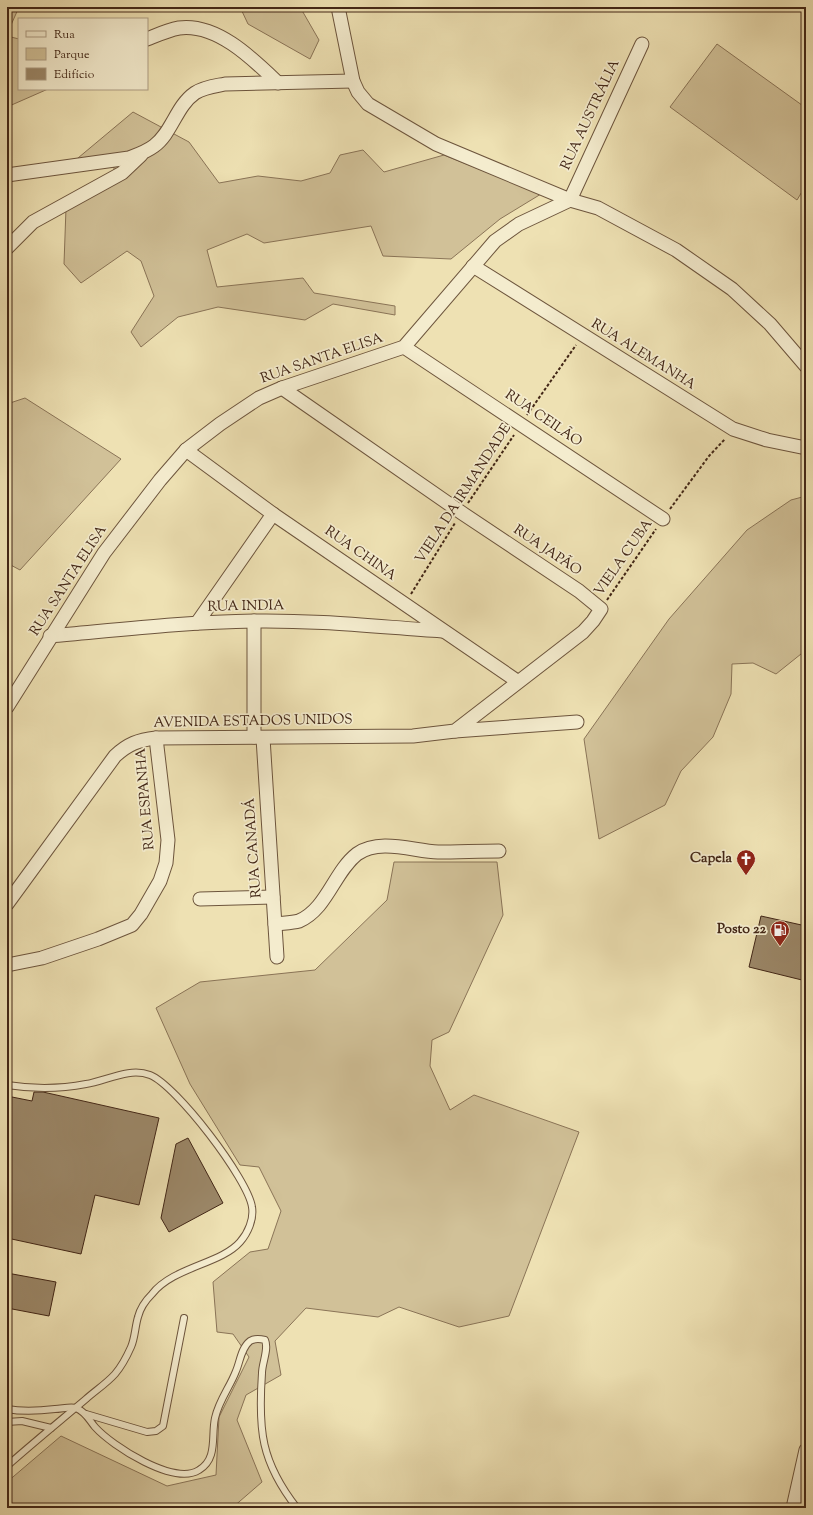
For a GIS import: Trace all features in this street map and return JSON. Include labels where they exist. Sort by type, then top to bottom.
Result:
[{"type":"street","points":[[338,7],[354,81],[358,92],[368,104],[436,144],[570,200],[598,208],[676,250],[732,289],[770,324],[806,366]]},
{"type":"street","points":[[148,39],[179,28],[196,28],[218,37],[243,52],[278,83]]},
{"type":"street","name":"RUA AUSTRÁLIA","points":[[570,200],[642,44]]},
{"type":"street","points":[[7,175],[128,158],[143,153],[155,146],[166,134],[183,105],[195,93],[208,87],[225,84],[354,81]]},
{"type":"street","points":[[7,248],[33,222],[122,173],[143,153]]},
{"type":"street","name":"RUA SANTA ELISA","points":[[7,707],[31,670],[50,636],[104,553],[160,480],[186,450],[239,411],[260,398],[282,388],[404,347],[495,241],[519,224],[570,200]]},
{"type":"street","name":"RUA ALEMANHA","points":[[473,266],[733,429],[767,440],[806,448]]},
{"type":"street","name":"RUA CEILÃO","points":[[404,347],[663,519]]},
{"type":"street","name":"RUA JAPÃO","points":[[282,388],[462,513],[579,591],[601,609]]},
{"type":"street","name":"RUA CHINA","points":[[186,450],[273,514],[442,632],[517,681]]},
{"type":"street","points":[[197,623],[273,514]]},
{"type":"street","points":[[455,731],[517,681],[583,632],[601,609]]},
{"type":"street","name":"RUA INDIA","points":[[50,636],[197,623],[254,621],[326,623],[442,632]]},
{"type":"street","name":"RUA CANADÁ","points":[[254,621],[258,738],[273,897],[277,957]]},
{"type":"street","points":[[455,731],[577,722]]},
{"type":"street","name":"AVENIDA ESTADOS UNIDOS","points":[[7,904],[115,756],[126,746],[139,740],[156,738],[413,736],[455,731]]},
{"type":"street","name":"RUA ESPANHA","points":[[7,965],[64,951],[115,932],[132,925],[141,914],[160,881],[166,863],[168,840],[156,738]]},
{"type":"street","points":[[275,924],[298,921],[309,915],[346,866],[357,854],[369,849],[398,846],[437,852],[499,851]]},
{"type":"street","points":[[200,900],[273,897]]},
{"type":"street","points":[[793,1508],[806,1450]]},
{"type":"lane","points":[[7,1085],[54,1088],[88,1084],[109,1077],[135,1073],[149,1075],[159,1081],[179,1099],[227,1157],[249,1194],[252,1208],[249,1228],[240,1243],[225,1253],[158,1285],[138,1315],[132,1346],[115,1374],[7,1466]]},
{"type":"lane","points":[[7,1408],[20,1411],[76,1408],[86,1414],[147,1432],[156,1431],[163,1426],[184,1318]]},
{"type":"lane","points":[[86,1414],[95,1427],[108,1438],[135,1456],[165,1472],[182,1474],[198,1471],[206,1465],[212,1455],[215,1418],[226,1389],[236,1372],[242,1353],[250,1341],[259,1339],[265,1340],[267,1344],[262,1368],[260,1410],[263,1445],[275,1476],[297,1508]]},
{"type":"lane","points":[[7,1422],[22,1421],[51,1428]]},
{"type":"path","name":"VIELA DA IRMANDADE","points":[[404,605],[462,513],[582,335]]},
{"type":"path","name":"VIELA CUBA","points":[[601,609],[663,519],[709,456],[733,429]]},
{"type":"green space","points":[[7,7],[19,7],[7,34]]},
{"type":"green space","points":[[240,7],[300,7],[319,40],[310,59],[248,24]]},
{"type":"green space","points":[[7,36],[18,39],[18,90],[46,90],[7,107]]},
{"type":"green space","points":[[717,44],[806,108],[806,185],[797,200],[670,107]]},
{"type":"green space","points":[[133,112],[189,142],[219,183],[258,176],[301,181],[330,173],[340,155],[363,150],[384,172],[444,155],[541,194],[500,219],[451,259],[383,256],[371,226],[264,243],[247,234],[207,250],[217,287],[303,278],[314,293],[395,306],[395,315],[333,304],[305,320],[218,307],[178,317],[141,347],[131,332],[154,296],[141,261],[127,251],[81,283],[64,264],[66,208],[117,180],[111,157],[72,163]]},
{"type":"green space","points":[[25,398],[121,459],[20,570],[7,563],[7,404]]},
{"type":"green space","points":[[806,496],[806,650],[776,674],[753,663],[732,664],[731,694],[713,737],[681,771],[665,805],[599,839],[584,739],[669,619],[747,530],[791,500]]},
{"type":"green space","points":[[394,862],[497,862],[503,915],[449,1032],[432,1040],[430,1066],[450,1110],[474,1095],[579,1132],[509,1316],[459,1327],[399,1307],[378,1317],[306,1308],[275,1341],[281,1375],[246,1395],[237,1420],[262,1482],[232,1508],[7,1508],[7,1482],[61,1436],[167,1486],[216,1475],[219,1417],[249,1357],[233,1334],[217,1332],[213,1282],[250,1252],[268,1249],[281,1211],[259,1167],[240,1165],[190,1084],[156,1008],[200,982],[315,970],[387,900]]},
{"type":"building","name":"Posto 22","points":[[761,916],[806,926],[806,981],[749,967]]},
{"type":"building","points":[[34,1092],[43,1092],[159,1118],[139,1205],[95,1195],[81,1254],[7,1238],[7,1096],[32,1101]]},
{"type":"building","points":[[188,1138],[223,1203],[169,1232],[161,1218],[176,1144]]},
{"type":"building","points":[[7,1273],[56,1282],[49,1316],[7,1308]]},
{"type":"place","name":"Capela","points":[[746,876]]},
{"type":"place","name":"Posto 22","points":[[780,947]]}]
